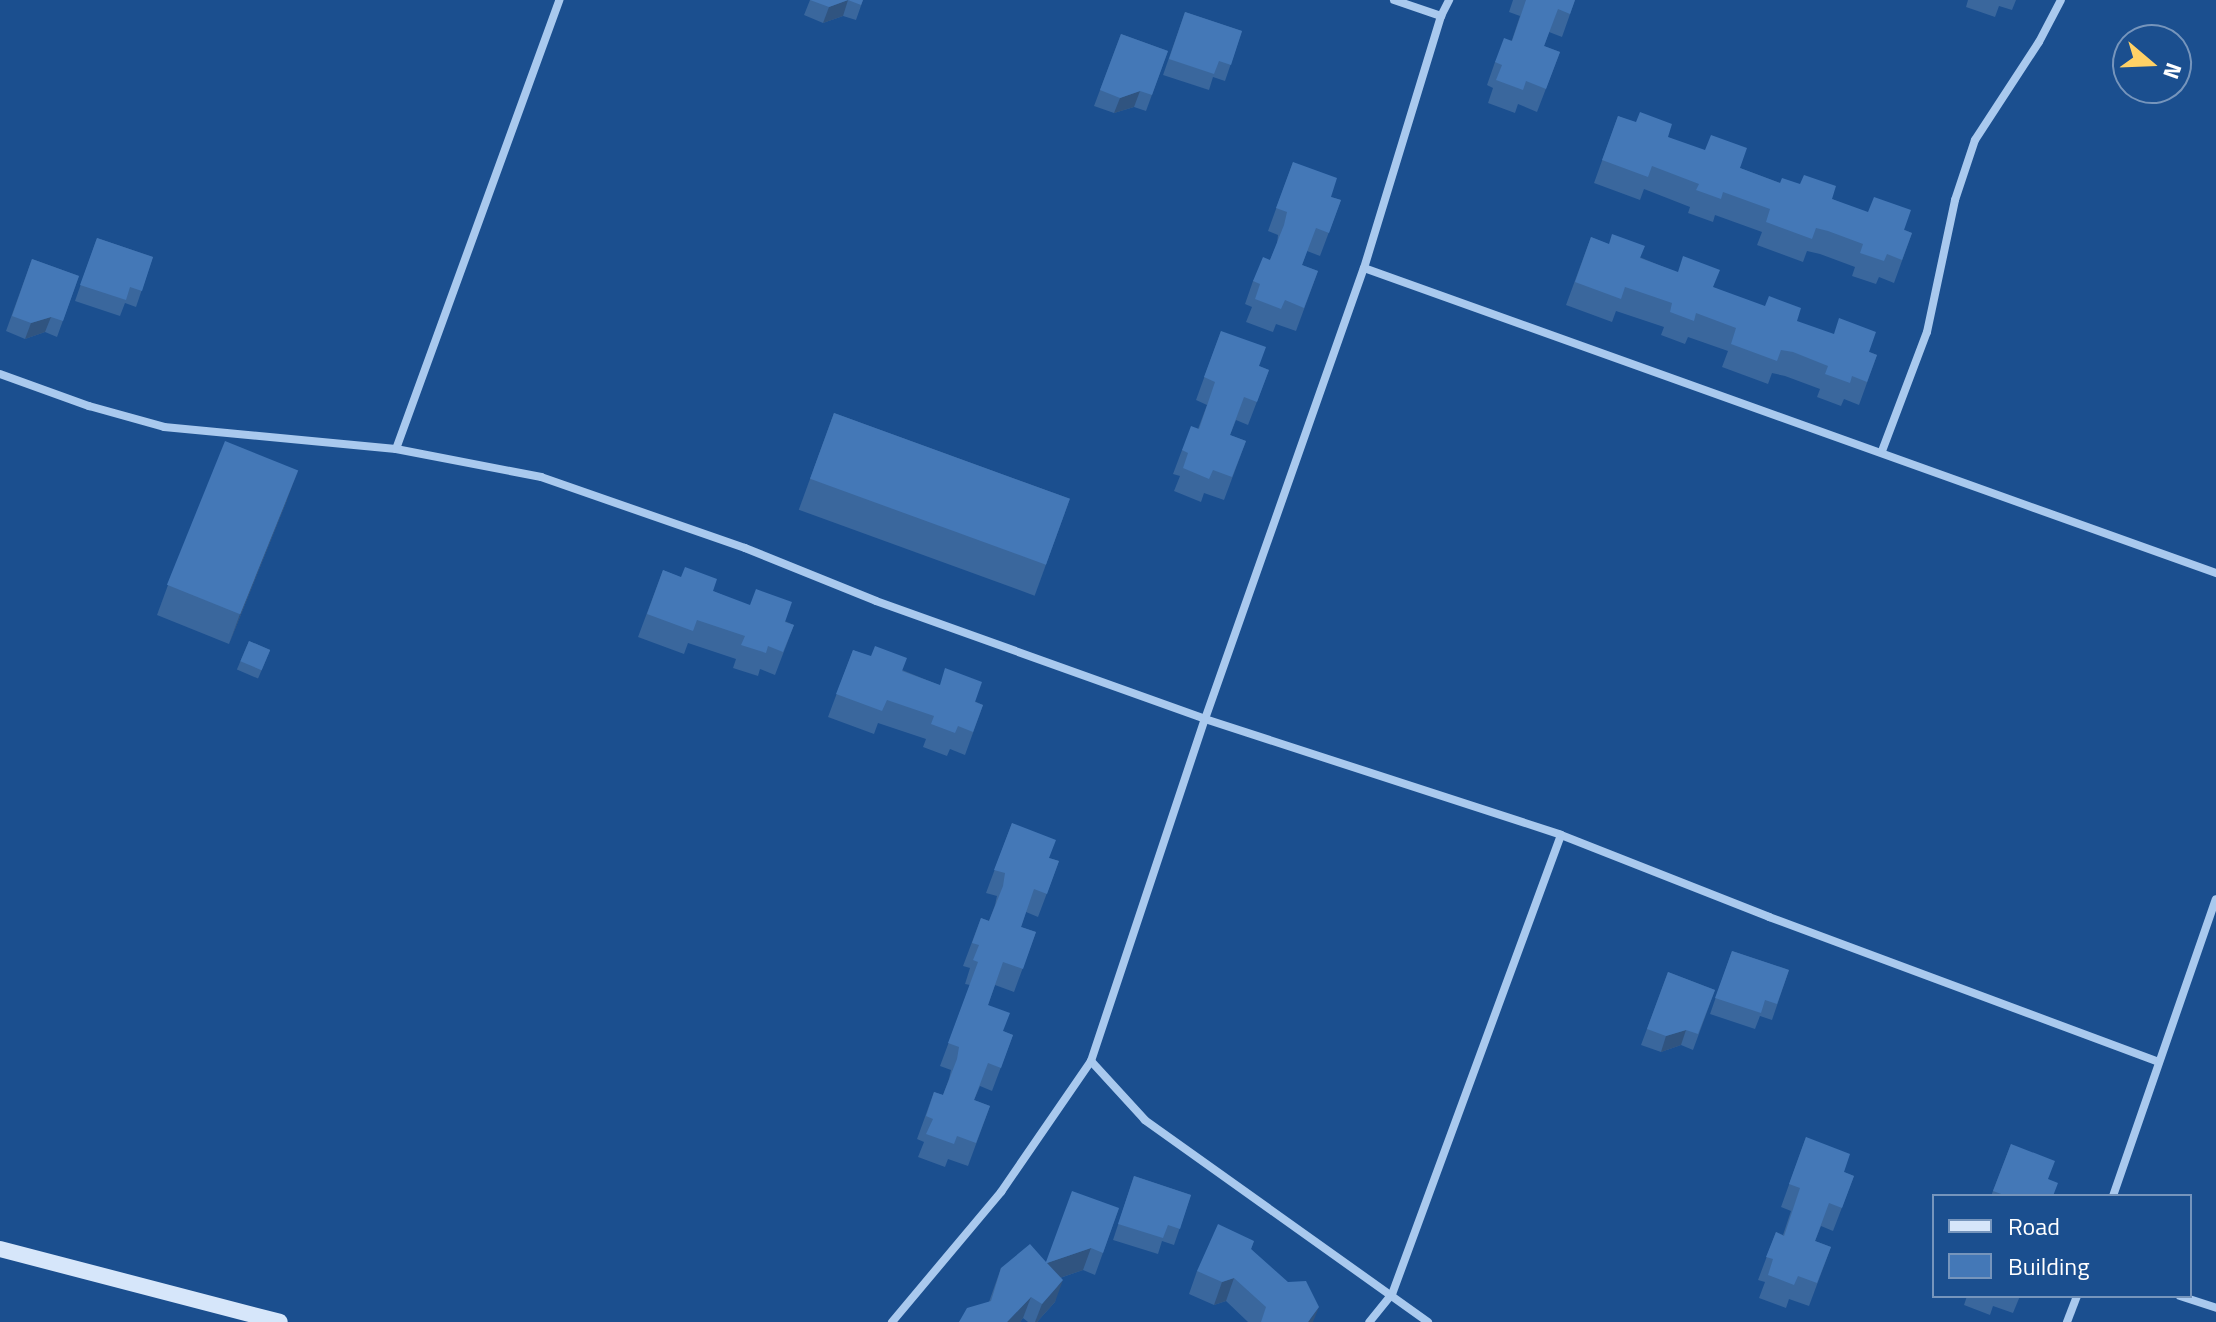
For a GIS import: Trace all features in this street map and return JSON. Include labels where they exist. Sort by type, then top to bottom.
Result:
[{"type":"street","points":[[396,449],[559,0]]},
{"type":"street","points":[[1394,0],[1441,16]]},
{"type":"street","points":[[892,1322],[1001,1192],[1091,1061],[1205,719],[1364,268],[1441,16],[1449,0]]},
{"type":"street","points":[[1882,451],[1927,332],[1955,200],[1975,140],[2039,42],[2061,0]]},
{"type":"street","points":[[1364,268],[2216,573]]},
{"type":"street","points":[[0,374],[89,406],[164,427],[396,449],[541,477],[745,548],[876,601],[1205,719],[1561,835],[1769,917],[2159,1062]]},
{"type":"street","points":[[1369,1322],[1392,1294],[1561,835]]},
{"type":"street","points":[[2114,1194],[2216,899]]},
{"type":"street","points":[[1091,1061],[1145,1120],[1428,1322]]},
{"type":"street","points":[[0,1249],[280,1322]]},
{"type":"street","points":[[2067,1322],[2076,1298]]},
{"type":"street","points":[[2186,1298],[2216,1308]]},
{"type":"building","points":[[810,0],[848,0],[829,7]]},
{"type":"building","points":[[1526,0],[1575,0],[1570,14],[1558,9],[1544,46],[1560,52],[1546,89],[1526,81],[1523,90],[1496,80],[1502,65],[1495,62],[1504,38],[1512,41]]},
{"type":"building","points":[[1185,12],[1242,31],[1231,65],[1219,61],[1214,74],[1169,59]]},
{"type":"building","points":[[1121,34],[1168,51],[1152,95],[1140,91],[1120,98],[1100,90]]},
{"type":"building","points":[[1640,112],[1672,124],[1668,137],[1705,150],[1711,135],[1747,148],[1740,168],[1780,183],[1782,178],[1800,184],[1804,175],[1836,186],[1832,199],[1868,212],[1874,197],[1911,210],[1904,230],[1912,233],[1902,260],[1887,254],[1884,261],[1860,253],[1863,244],[1828,231],[1816,228],[1812,239],[1766,222],[1770,209],[1723,192],[1721,199],[1696,190],[1699,184],[1652,166],[1648,177],[1602,160],[1618,116],[1636,122]]},
{"type":"building","points":[[1293,162],[1337,178],[1331,197],[1341,200],[1329,233],[1316,228],[1302,265],[1318,271],[1304,308],[1285,300],[1281,309],[1255,299],[1260,284],[1253,281],[1263,257],[1270,260],[1284,225],[1287,212],[1276,208]]},
{"type":"building","points":[[1612,234],[1645,246],[1640,258],[1678,272],[1683,256],[1720,270],[1713,287],[1765,306],[1769,296],[1801,308],[1797,321],[1834,334],[1839,318],[1876,332],[1869,352],[1877,355],[1867,382],[1852,376],[1850,383],[1825,374],[1828,366],[1793,352],[1781,350],[1777,361],[1731,344],[1736,328],[1696,313],[1694,321],[1670,312],[1672,303],[1637,291],[1625,287],[1621,299],[1575,282],[1591,237],[1609,244]]},
{"type":"building","points":[[97,238],[153,257],[142,291],[130,287],[126,300],[80,285]]},
{"type":"building","points":[[32,259],[79,276],[63,321],[51,317],[31,323],[12,316]]},
{"type":"building","points":[[1221,331],[1266,347],[1259,366],[1269,370],[1257,402],[1244,397],[1230,435],[1246,441],[1232,477],[1213,470],[1209,479],[1183,468],[1188,453],[1182,450],[1191,426],[1199,429],[1215,382],[1204,377]]},
{"type":"building","points":[[834,413],[1070,499],[1046,565],[810,479]]},
{"type":"building","points":[[225,441],[298,471],[240,614],[167,585]]},
{"type":"building","points":[[685,567],[717,579],[713,591],[750,605],[756,589],[792,602],[785,622],[794,625],[783,652],[768,646],[766,653],[741,645],[745,636],[697,620],[693,631],[647,614],[663,570],[681,577]]},
{"type":"building","points":[[249,641],[270,650],[262,670],[240,661]]},
{"type":"building","points":[[875,646],[907,658],[902,671],[940,685],[945,668],[982,682],[975,702],[983,705],[973,732],[958,726],[955,733],[931,724],[934,716],[887,700],[882,711],[836,694],[853,650],[871,656]]},
{"type":"building","points":[[1012,823],[1056,840],[1049,858],[1059,861],[1047,894],[1034,889],[1021,927],[1036,932],[1023,969],[1003,962],[988,1005],[1010,1013],[1003,1031],[1013,1035],[1001,1068],[988,1063],[974,1100],[990,1106],[976,1143],[957,1136],[954,1144],[926,1134],[933,1119],[926,1116],[934,1092],[943,1095],[957,1059],[959,1047],[948,1043],[978,962],[973,960],[979,945],[972,943],[981,918],[989,921],[1003,886],[1005,873],[994,870]]},
{"type":"building","points":[[1732,951],[1789,970],[1777,1004],[1765,1000],[1761,1013],[1715,998]]},
{"type":"building","points":[[1668,972],[1715,990],[1698,1034],[1686,1030],[1666,1036],[1647,1029]]},
{"type":"building","points":[[1806,1137],[1850,1154],[1844,1172],[1854,1176],[1842,1208],[1829,1203],[1815,1241],[1831,1247],[1817,1283],[1798,1276],[1794,1285],[1768,1275],[1773,1259],[1766,1257],[1776,1232],[1784,1236],[1800,1188],[1789,1184]]},
{"type":"building","points":[[2011,1144],[2055,1161],[2048,1179],[2058,1183],[2054,1194],[2001,1194],[1993,1191]]},
{"type":"building","points":[[1134,1176],[1191,1195],[1180,1229],[1168,1225],[1163,1238],[1118,1224]]},
{"type":"building","points":[[1072,1191],[1119,1208],[1103,1253],[1091,1248],[1047,1263],[1063,1280],[1042,1304],[1031,1297],[1007,1322],[959,1322],[967,1308],[991,1301],[1001,1268],[1030,1244],[1046,1262]]},
{"type":"building","points":[[1218,1224],[1254,1241],[1251,1249],[1288,1282],[1306,1281],[1319,1307],[1308,1322],[1261,1322],[1266,1307],[1234,1278],[1222,1282],[1197,1271]]}]
